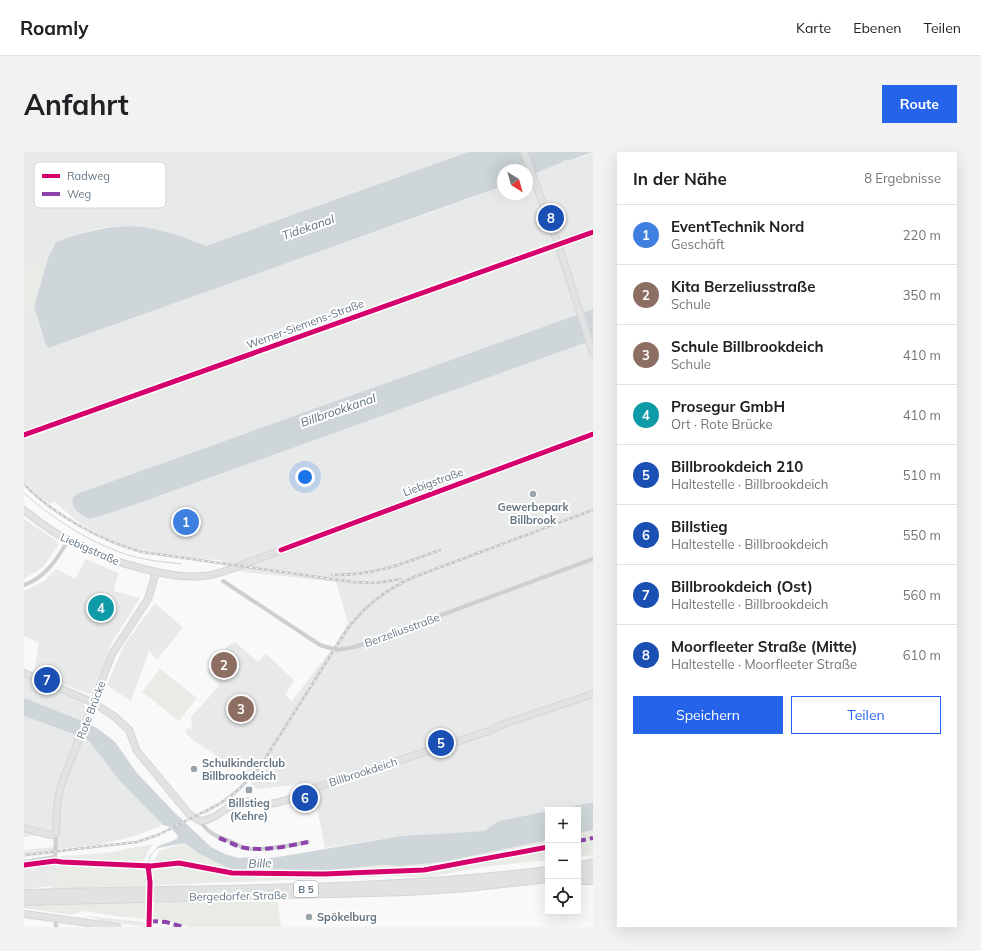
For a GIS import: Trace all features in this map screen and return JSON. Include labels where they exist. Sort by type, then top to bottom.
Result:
[{"type":"highway","points":[[581,866],[593,864]]},
{"type":"highway","name":"Bergedorfer Straße","points":[[24,894],[138,890],[301,889],[408,885],[545,871]]},
{"type":"highway","points":[[581,873],[593,871]]},
{"type":"highway","name":"Bergedorfer Straße","points":[[24,900],[408,891],[545,878]]},
{"type":"highway","points":[[581,880],[593,880]]},
{"type":"street","points":[[524,152],[558,244],[592,351]]},
{"type":"street","name":"Werner-Siemens-Straße","points":[[24,435],[593,232]]},
{"type":"street","name":"Liebigstraße","points":[[24,510],[68,541],[111,561],[156,572],[192,576],[218,573],[593,434]]},
{"type":"street","points":[[24,586],[43,575],[51,567],[68,541]]},
{"type":"street","name":"Berzeliusstraße","points":[[223,581],[309,640],[328,649],[337,650],[355,647],[593,559]]},
{"type":"street","name":"Rote Brücke","points":[[24,862],[55,858],[56,807],[61,786],[112,654],[148,599],[156,572]]},
{"type":"street","points":[[24,673],[94,703],[115,716],[129,730],[137,751],[190,814],[200,821],[208,831],[219,838],[230,841],[244,848],[280,847],[308,842]]},
{"type":"street","name":"Billbrookdeich","points":[[200,821],[210,819],[238,802],[266,804],[283,801],[315,788],[489,731],[501,725],[593,694]]},
{"type":"street","points":[[24,828],[50,835],[56,834]]},
{"type":"street","points":[[24,914],[117,927]]},
{"type":"street","points":[[54,917],[56,927]]},
{"type":"shaded area","points":[[24,152],[468,152],[206,246],[150,228],[118,226],[96,229],[56,242],[48,258],[28,268],[24,267]]},
{"type":"shaded area","points":[[593,153],[593,309],[79,493],[73,497],[85,517],[90,519],[593,340],[593,802],[568,807],[545,807],[545,812],[499,821],[485,831],[401,836],[325,848],[312,783],[257,789],[243,776],[250,764],[229,763],[193,740],[186,733],[185,728],[192,729],[191,717],[219,686],[207,672],[211,665],[229,645],[235,642],[258,662],[266,654],[294,680],[285,695],[292,701],[334,646],[348,623],[336,582],[227,570],[222,560],[197,559],[154,553],[127,547],[110,540],[79,523],[55,502],[50,504],[39,496],[24,482],[24,310],[34,307],[46,345],[430,213],[497,188],[497,200],[533,200],[533,174],[565,160],[572,160]]},
{"type":"shaded area","points":[[48,258],[34,307],[24,310],[24,267],[28,268]]},
{"type":"shaded area","points":[[24,519],[57,541],[58,546],[43,567],[24,579]]},
{"type":"shaded area","points":[[86,559],[118,573],[114,591],[140,598],[111,644],[92,693],[88,694],[34,672],[39,643],[24,636],[24,591],[44,581],[56,569],[75,579]]},
{"type":"shaded area","points":[[155,603],[183,628],[157,659],[149,651],[131,701],[107,685],[124,645]]},
{"type":"shaded area","points":[[160,669],[197,698],[179,721],[142,692]]},
{"type":"shaded area","points":[[24,677],[82,701],[86,709],[81,722],[26,700],[24,698]]},
{"type":"shaded area","points":[[24,716],[89,741],[119,780],[163,825],[135,836],[97,845],[58,849],[54,847],[54,841],[51,838],[40,835],[24,837]]},
{"type":"shaded area","points":[[246,781],[248,783],[233,797],[205,815],[203,812],[227,797]]},
{"type":"shaded area","points":[[593,830],[593,855],[581,857],[581,832]]},
{"type":"shaded area","points":[[545,841],[545,860],[490,866],[427,877],[392,876],[52,889],[52,865],[61,856],[107,853],[153,844],[147,853],[143,864],[153,864],[159,851],[185,843],[198,853],[236,872],[380,865],[386,866],[443,862]]},
{"type":"shaded area","points":[[54,847],[52,854],[24,857],[24,850]]},
{"type":"shaded area","points":[[53,863],[52,886],[24,889],[24,866]]},
{"type":"shaded area","points":[[205,900],[278,902],[281,927],[189,927],[166,920],[155,919],[153,916],[152,903]]},
{"type":"shaded area","points":[[67,903],[148,903],[148,919],[114,916],[84,911],[71,915],[24,908],[24,906],[42,904],[51,906]]},
{"type":"shaded area","points":[[86,916],[143,922],[147,927],[102,921]]},
{"type":"water","name":"Tidekanal","points":[[468,152],[593,152],[571,160],[565,160],[533,174],[533,164],[497,164],[497,188],[48,348],[46,345],[34,307],[48,258],[56,242],[97,230],[131,226],[166,232],[206,246]]},
{"type":"water","name":"Billbrookkanal","points":[[593,309],[593,340],[122,509],[90,519],[79,513],[74,508],[72,501],[73,497],[79,493]]},
{"type":"water","name":"Bille","points":[[24,698],[90,724],[101,731],[115,742],[137,773],[174,812],[211,847],[225,854],[238,858],[257,857],[266,859],[401,836],[484,831],[499,821],[545,812],[545,841],[443,862],[400,866],[380,865],[330,870],[236,872],[198,853],[185,843],[158,848],[156,847],[177,839],[178,836],[170,827],[163,825],[119,780],[89,741],[24,716]]},
{"type":"water","points":[[593,802],[593,830],[581,832],[581,807],[569,807]]},
{"type":"waterway","points":[[24,493],[36,504],[65,524],[113,550],[154,561],[181,564]]},
{"type":"waterway","points":[[149,863],[150,856],[157,848]]},
{"type":"railway","points":[[24,484],[49,506],[79,526],[111,541],[142,552],[353,582],[375,583],[401,579]]},
{"type":"railway","points":[[24,855],[137,842],[158,835],[221,803],[238,790],[259,768],[346,631],[360,614],[376,599],[394,587],[414,577],[593,510]]},
{"type":"railway","points":[[332,575],[347,575],[387,568],[440,550]]},
{"type":"marked path","points":[[219,838],[239,846],[254,849],[277,848],[308,842]]},
{"type":"marked path","points":[[581,840],[593,838]]},
{"type":"marked path","points":[[150,921],[166,922],[183,927]]},
{"type":"cycle path","points":[[24,435],[593,232]]},
{"type":"cycle path","points":[[281,550],[593,434]]},
{"type":"cycle path","points":[[24,865],[55,861],[151,866],[179,863],[232,873],[324,874],[424,870],[545,848]]},
{"type":"cycle path","points":[[148,866],[150,882],[149,927]]},
{"type":"place","name":"Moorfleeter Straße (Mitte)","points":[[551,218]]},
{"type":"place","name":"Gewerbepark Billbrook","points":[[533,494]]},
{"type":"place","name":"EventTechnik Nord","points":[[186,522]]},
{"type":"place","name":"Prosegur GmbH","points":[[101,608]]},
{"type":"place","name":"Kita Berzeliusstraße","points":[[224,665]]},
{"type":"place","name":"Billbrookdeich (Ost)","points":[[47,680]]},
{"type":"place","name":"Schule Billbrookdeich","points":[[241,709]]},
{"type":"place","name":"Billbrookdeich 210","points":[[441,743]]},
{"type":"place","name":"Schulkinderclub Billbrookdeich","points":[[194,769]]},
{"type":"place","name":"Billstieg (Kehre)","points":[[249,790]]},
{"type":"place","name":"Billstieg","points":[[305,798]]},
{"type":"place","name":"Spökelburg","points":[[309,917]]}]
